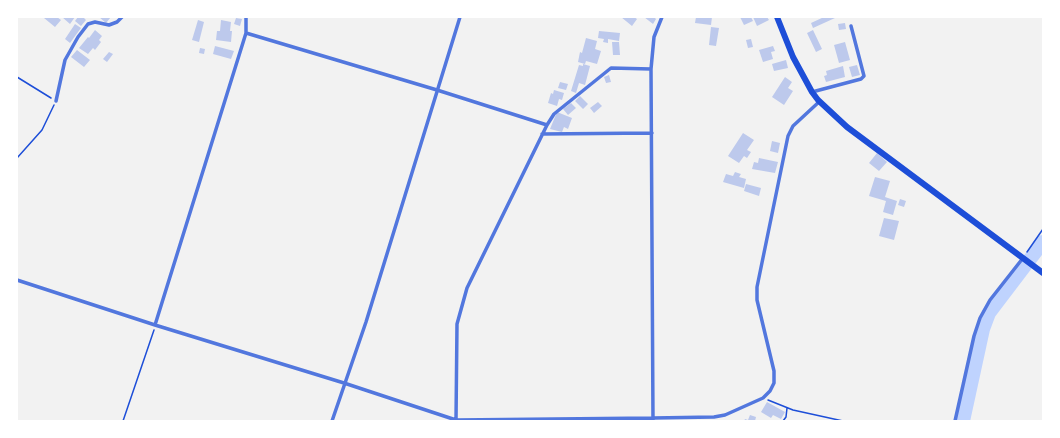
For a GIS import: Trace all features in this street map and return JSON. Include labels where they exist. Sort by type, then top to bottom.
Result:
[{"type":"main road","points":[[777,17],[793,57],[812,92],[847,127],[1043,273]]},
{"type":"street","points":[[56,101],[66,60],[78,37],[88,24],[95,22],[109,25],[117,22],[122,17]]},
{"type":"street","points":[[155,325],[246,33],[246,17]]},
{"type":"street","points":[[332,421],[366,322],[436,90],[460,17]]},
{"type":"street","points":[[653,420],[651,69],[654,37],[662,17]]},
{"type":"street","points":[[812,92],[861,79],[864,76],[851,26]]},
{"type":"street","points":[[246,33],[547,125]]},
{"type":"street","points":[[456,420],[457,324],[467,288],[547,125],[554,114],[611,68],[651,69]]},
{"type":"street","points":[[17,280],[155,325],[344,383],[456,420],[653,420],[714,417],[725,415],[763,398],[770,391],[774,383],[774,371],[757,300],[757,287],[788,136],[793,126],[820,101]]},
{"type":"street","points":[[542,134],[652,134]]},
{"type":"street","points":[[956,421],[974,336],[980,318],[990,300],[1023,258]]},
{"type":"path","points":[[17,77],[56,101],[42,130],[17,158]]},
{"type":"path","points":[[1023,258],[1043,229]]},
{"type":"path","points":[[123,421],[155,325]]},
{"type":"path","points":[[763,398],[788,408],[843,421]]},
{"type":"path","points":[[783,421],[786,417],[788,408]]},
{"type":"building","points":[[57,17],[61,20],[55,27],[44,18]]},
{"type":"building","points":[[62,17],[75,17],[70,24]]},
{"type":"building","points":[[78,17],[83,17],[86,20],[81,26],[75,21]]},
{"type":"building","points":[[99,17],[111,17],[106,23]]},
{"type":"building","points":[[621,17],[634,17],[637,19],[632,26]]},
{"type":"building","points":[[644,17],[654,17],[656,19],[653,24]]},
{"type":"building","points":[[696,17],[712,17],[711,25],[695,23]]},
{"type":"building","points":[[740,17],[751,17],[753,21],[744,25]]},
{"type":"building","points":[[753,17],[767,17],[769,20],[757,26]]},
{"type":"building","points":[[824,17],[835,18],[813,28],[811,23]]},
{"type":"building","points":[[236,18],[242,19],[240,26],[234,24]]},
{"type":"building","points":[[198,20],[204,22],[199,42],[192,40]]},
{"type":"building","points":[[221,20],[231,22],[231,42],[216,40],[217,31],[220,31]]},
{"type":"building","points":[[845,23],[846,29],[839,30],[838,24]]},
{"type":"building","points":[[75,24],[81,28],[70,43],[65,39]]},
{"type":"building","points":[[711,27],[719,28],[716,46],[709,45]]},
{"type":"building","points":[[95,30],[102,36],[99,40],[101,42],[95,50],[93,48],[88,54],[79,48]]},
{"type":"building","points":[[813,30],[822,49],[816,52],[807,33]]},
{"type":"building","points":[[599,31],[620,33],[619,41],[608,39],[608,43],[603,42],[604,39],[598,38]]},
{"type":"building","points":[[586,38],[597,41],[595,49],[601,51],[597,64],[586,61],[585,64],[578,62],[580,52],[582,53]]},
{"type":"building","points":[[751,39],[753,47],[748,48],[746,40]]},
{"type":"building","points":[[612,42],[619,42],[620,55],[613,55]]},
{"type":"building","points":[[845,42],[850,60],[839,63],[834,45]]},
{"type":"building","points":[[215,46],[234,51],[231,59],[213,54]]},
{"type":"building","points":[[773,46],[775,51],[771,52],[773,59],[763,62],[759,50]]},
{"type":"building","points":[[200,48],[205,49],[204,54],[199,53]]},
{"type":"building","points":[[77,50],[90,60],[84,67],[71,57]]},
{"type":"building","points":[[109,52],[113,54],[107,62],[103,59]]},
{"type":"building","points":[[786,60],[788,68],[774,71],[772,64]]},
{"type":"building","points":[[583,64],[590,66],[585,85],[579,83],[576,93],[571,91],[579,65],[583,66]]},
{"type":"building","points":[[857,65],[860,75],[852,77],[849,67]]},
{"type":"building","points":[[843,66],[845,77],[826,82],[824,76],[827,75],[826,71]]},
{"type":"building","points":[[609,75],[611,82],[606,83],[604,77]]},
{"type":"building","points":[[785,77],[792,82],[788,88],[793,91],[784,105],[772,97]]},
{"type":"building","points":[[560,82],[568,84],[566,90],[558,88]]},
{"type":"building","points":[[554,90],[564,93],[562,100],[559,99],[557,106],[548,103],[551,93],[553,94]]},
{"type":"building","points":[[580,96],[588,104],[583,109],[575,101]]},
{"type":"building","points":[[598,102],[602,106],[594,113],[590,108]]},
{"type":"building","points":[[571,103],[576,108],[568,115],[563,109]]},
{"type":"building","points":[[557,112],[572,118],[568,129],[564,127],[562,132],[550,129]]},
{"type":"building","points":[[743,133],[754,140],[747,150],[751,152],[747,158],[744,156],[739,163],[728,156]]},
{"type":"building","points":[[772,141],[780,143],[778,153],[770,151]]},
{"type":"building","points":[[877,153],[887,162],[879,171],[869,163]]},
{"type":"building","points":[[759,158],[778,162],[775,173],[752,169],[754,162],[758,163]]},
{"type":"building","points":[[735,172],[741,174],[739,177],[746,179],[744,188],[723,182],[726,174],[733,176]]},
{"type":"building","points":[[875,177],[890,181],[885,197],[897,201],[893,215],[883,212],[886,201],[869,196]]},
{"type":"building","points":[[746,184],[761,188],[759,196],[744,191]]},
{"type":"building","points":[[900,199],[906,201],[904,207],[898,205]]},
{"type":"building","points":[[884,218],[899,221],[894,240],[879,236]]},
{"type":"building","points":[[767,402],[785,412],[781,419],[773,415],[771,418],[761,412]]},
{"type":"building","points":[[750,415],[756,417],[755,421],[744,421],[745,419],[748,420]]},
{"type":"waterway","points":[[963,421],[983,329],[989,313],[1043,242]]}]
